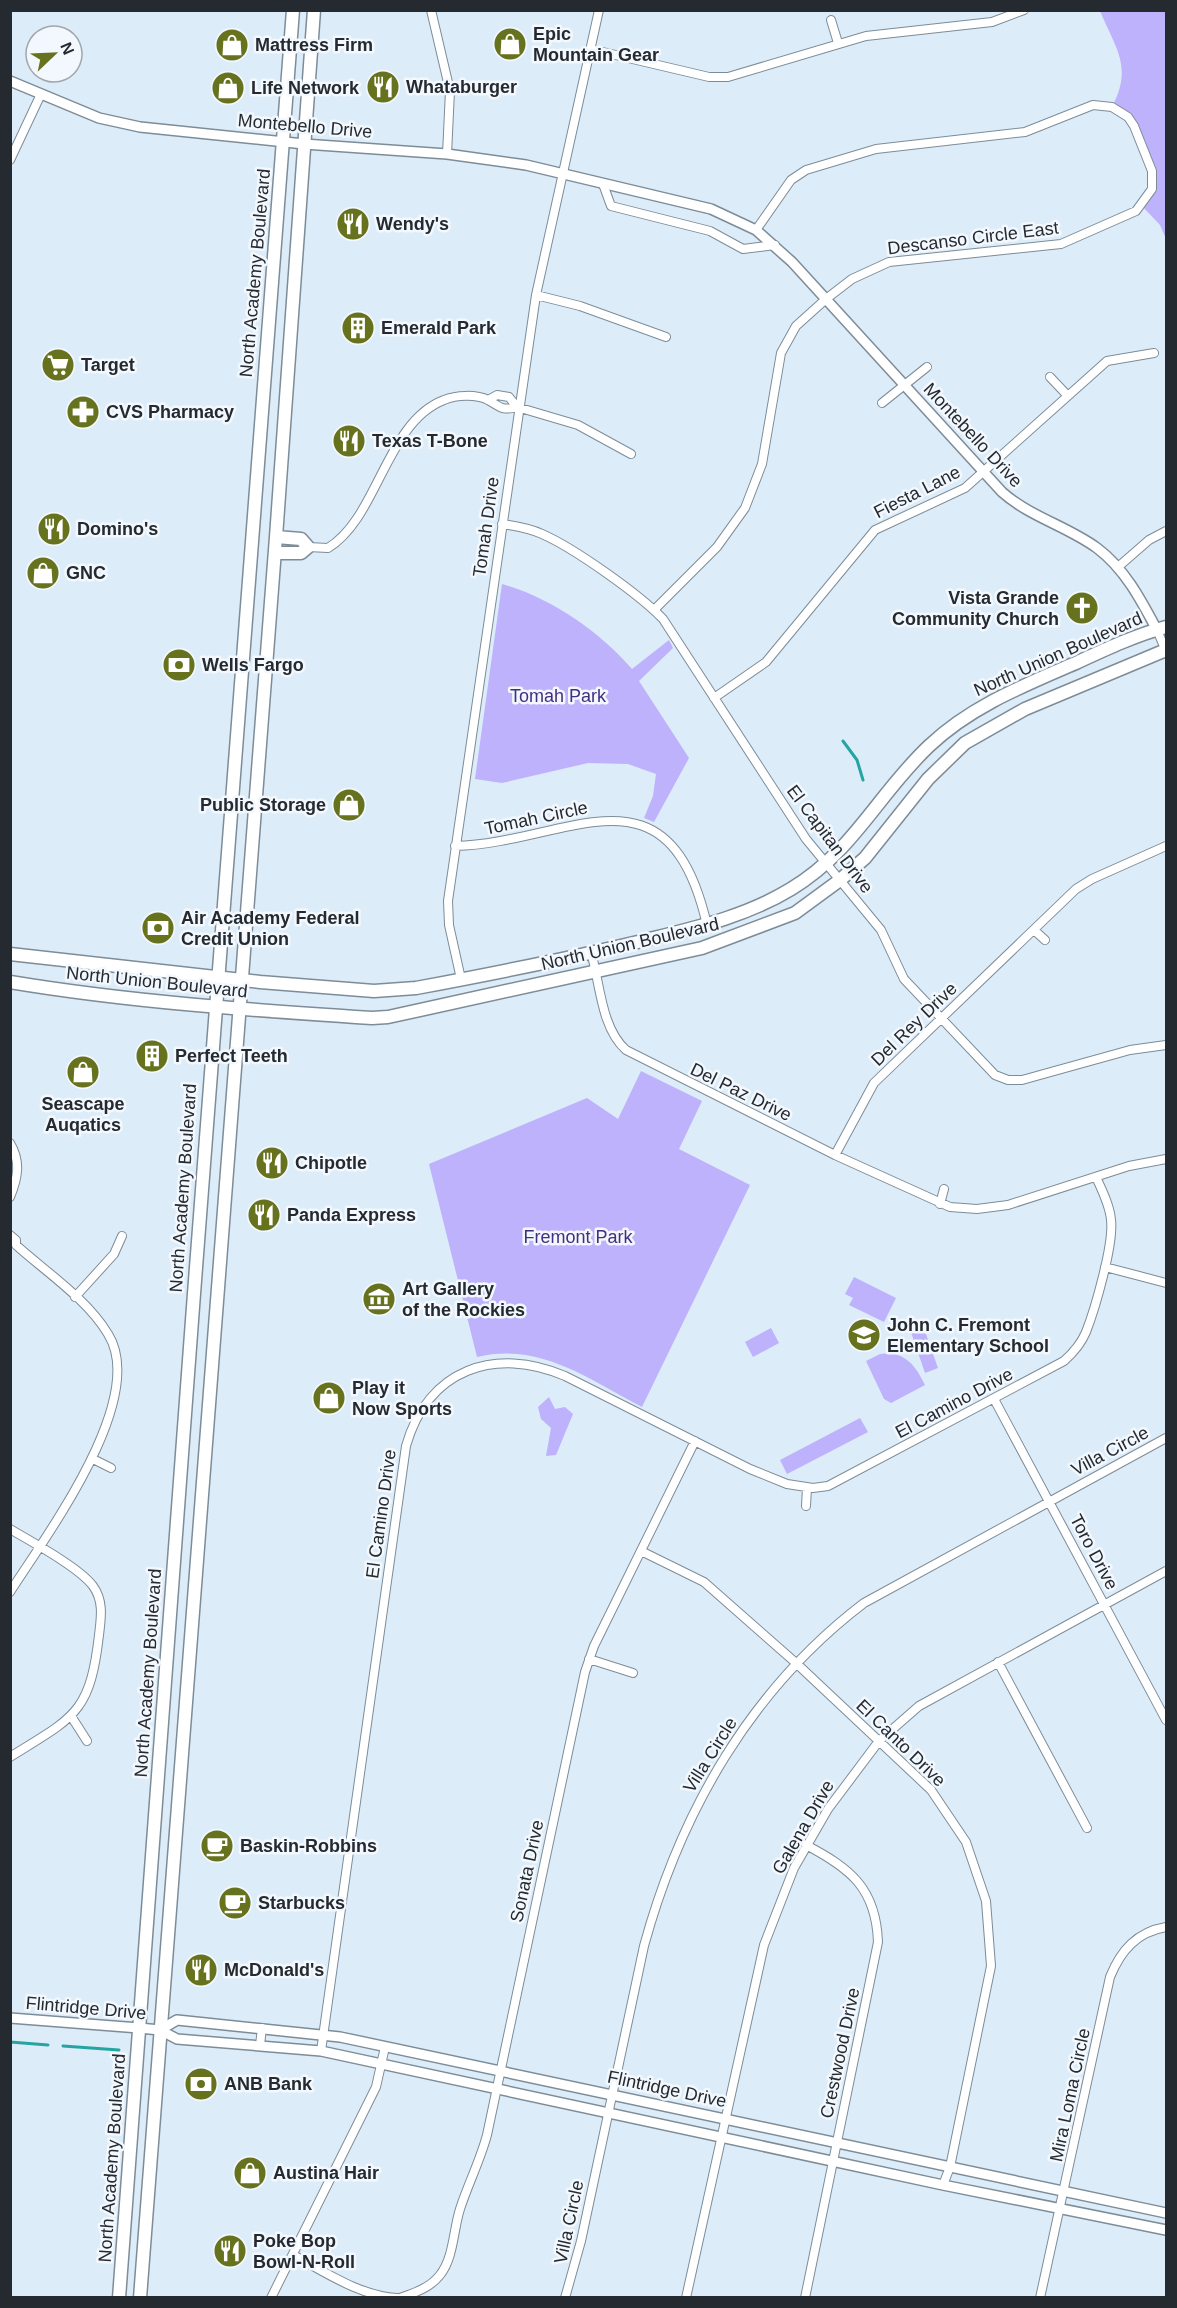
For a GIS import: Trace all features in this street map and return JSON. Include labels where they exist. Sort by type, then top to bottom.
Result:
[{"type":"main road","name":"North Academy Boulevard","points":[[119,2298],[189,1383],[216,978],[293,10]]},
{"type":"main road","points":[[140,2298],[275,553],[314,10]]},
{"type":"main road","points":[[275,553],[301,553],[308,547],[301,539],[276,537]]},
{"type":"main road","name":"North Union Boulevard","points":[[10,954],[216,978],[374,991],[416,988],[708,925],[777,897],[826,864],[868,820],[928,747],[952,725],[1005,694],[1162,629]]},
{"type":"main road","name":"North Union Boulevard","points":[[10,982],[57,990],[214,1007],[388,1017],[597,972],[726,941],[795,913],[840,880],[865,858],[928,779],[965,743],[1025,709],[1166,651]]},
{"type":"street","points":[[431,10],[450,91],[447,154]]},
{"type":"street","name":"Tomah Drive","points":[[461,979],[447,913],[517,407],[536,295],[599,10]]},
{"type":"street","points":[[590,49],[719,78],[866,36],[992,22],[1024,10]]},
{"type":"street","points":[[831,20],[838,44]]},
{"type":"street","name":"Montebello Drive","points":[[10,81],[99,118],[140,127],[304,144],[492,159],[711,209],[756,230],[775,246],[826,299],[982,472],[1020,507],[1082,538],[1118,567],[1162,629],[1166,651]]},
{"type":"street","points":[[10,160],[41,94]]},
{"type":"street","name":"Descanso Circle East","points":[[654,610],[717,547],[745,508],[762,464],[781,353],[796,326],[826,299],[852,279],[877,266],[902,260],[1050,246],[1128,216],[1142,206],[1152,189],[1152,171],[1143,146],[1128,117],[1103,105],[1084,108],[1014,134],[876,148],[798,174],[756,230]]},
{"type":"street","points":[[603,184],[611,206],[710,231],[743,249],[775,246]]},
{"type":"street","points":[[536,295],[580,306],[666,337]]},
{"type":"street","name":"Fiesta Lane","points":[[714,698],[766,662],[874,530],[955,494],[1107,361],[1154,353]]},
{"type":"street","name":"Montebello Drive","points":[[882,403],[927,367]]},
{"type":"street","points":[[1050,377],[1067,395]]},
{"type":"street","points":[[308,547],[328,548],[348,531],[412,422],[421,413],[445,399],[461,395],[488,400],[495,406],[507,409],[517,407],[578,425],[632,454]]},
{"type":"street","points":[[488,400],[497,395],[509,397],[517,407]]},
{"type":"street","name":"El Capitan Drive","points":[[502,524],[529,529],[556,541],[654,610],[671,629],[806,839],[881,930],[904,979],[995,1075],[1008,1080],[1023,1080],[1130,1050],[1167,1045]]},
{"type":"street","points":[[1118,567],[1149,540],[1167,531]]},
{"type":"street","name":"Tomah Circle","points":[[455,846],[487,843],[587,821],[613,820],[634,823],[661,837],[685,862],[694,878],[708,925]]},
{"type":"street","name":"Del Rey Drive","points":[[835,1155],[874,1083],[1076,889],[1092,879],[1167,846]]},
{"type":"street","points":[[1034,930],[1045,940]]},
{"type":"street","name":"Del Paz Drive","points":[[591,952],[613,1034],[626,1050],[835,1155],[940,1204],[962,1208],[992,1208],[1129,1166],[1167,1159]]},
{"type":"street","points":[[10,1143],[18,1161],[18,1171],[10,1197]]},
{"type":"street","name":"El Camino Drive","points":[[321,2051],[406,1446],[422,1408],[439,1389],[468,1371],[495,1363],[523,1362],[565,1376],[778,1481],[807,1488],[828,1486],[1064,1361],[1076,1349],[1086,1333],[1104,1267],[1112,1222],[1096,1177]]},
{"type":"street","points":[[940,1204],[944,1189]]},
{"type":"street","points":[[10,1235],[16,1240],[13,1246],[75,1298],[108,1334],[117,1356],[117,1383],[93,1459],[10,1592]]},
{"type":"street","points":[[75,1298],[114,1254],[122,1236]]},
{"type":"street","points":[[1104,1267],[1167,1283]]},
{"type":"street","name":"Toro Drive","points":[[994,1399],[1165,1714]]},
{"type":"street","name":"Villa Circle","points":[[565,2298],[581,2241],[644,1946],[672,1859],[710,1779],[741,1731],[796,1663],[824,1635],[864,1603],[1167,1438]]},
{"type":"street","name":"Sonata Drive","points":[[293,2255],[361,2290],[384,2297],[398,2298],[427,2287],[445,2269],[460,2207],[482,2154],[589,1659],[694,1441]]},
{"type":"street","points":[[93,1459],[111,1468]]},
{"type":"street","points":[[806,1506],[807,1488]]},
{"type":"street","points":[[10,1529],[87,1580],[99,1596],[101,1606],[93,1679],[87,1695],[70,1716],[10,1757]]},
{"type":"street","name":"El Canto Drive","points":[[641,1551],[704,1582],[796,1663],[931,1790],[956,1824],[974,1861],[986,1901],[991,1944],[990,1976],[950,2167],[943,2185]]},
{"type":"street","name":"Galena Drive","points":[[686,2298],[764,1945],[774,1916],[806,1845],[840,1792],[879,1741],[919,1706],[1167,1571]]},
{"type":"street","points":[[589,1659],[633,1673]]},
{"type":"street","points":[[998,1662],[1087,1827]]},
{"type":"street","points":[[70,1716],[87,1741]]},
{"type":"street","name":"Crestwood Drive","points":[[805,2298],[832,2160],[877,1957],[878,1925],[867,1894],[858,1880],[845,1868],[806,1845]]},
{"type":"street","name":"Mira Loma Circle","points":[[1040,2298],[1110,1977],[1122,1953],[1137,1938],[1167,1927]]},
{"type":"street","name":"Flintridge Drive","points":[[10,2018],[160,2030],[177,2039],[321,2051],[943,2185],[1167,2230]]},
{"type":"street","name":"Flintridge Drive","points":[[160,2030],[177,2020],[323,2034],[1167,2213]]},
{"type":"street","points":[[260,2045],[262,2028]]},
{"type":"street","points":[[271,2298],[376,2087],[385,2047]]},
{"type":"green space","points":[[1100,11],[1166,11],[1166,239],[1160,225],[1142,206],[1153,179],[1134,126],[1112,107],[1118,93],[1122,69],[1120,58]]},
{"type":"green space","name":"Tomah Park","points":[[502,584],[538,598],[573,618],[605,642],[632,669],[669,640],[673,648],[639,681],[689,758],[654,822],[644,818],[653,796],[656,774],[628,764],[588,763],[502,783],[475,779]]},
{"type":"green space","name":"Fremont Park","points":[[641,1071],[702,1101],[679,1149],[750,1185],[642,1407],[583,1375],[543,1359],[500,1354],[477,1357],[429,1164],[587,1098],[618,1119]]},
{"type":"green space","points":[[854,1277],[896,1298],[884,1322],[849,1305],[853,1298],[845,1294]]},
{"type":"green space","points":[[771,1328],[779,1343],[753,1357],[745,1342]]},
{"type":"green space","points":[[918,1328],[926,1334],[938,1368],[925,1373],[911,1332]]},
{"type":"green space","points":[[891,1353],[903,1357],[912,1364],[925,1385],[891,1403],[884,1399],[866,1361],[880,1354]]},
{"type":"green space","points":[[549,1397],[555,1409],[565,1407],[573,1414],[556,1455],[546,1456],[551,1428],[541,1419],[538,1407]]},
{"type":"green space","points":[[860,1418],[868,1432],[787,1474],[780,1460]]},
{"type":"waterway","points":[[843,741],[857,760],[863,780]]},
{"type":"waterway","points":[[10,2042],[48,2045]]},
{"type":"waterway","points":[[63,2046],[119,2050]]},
{"type":"place","name":"Epic Mountain Gear","points":[[510,44]]},
{"type":"place","name":"Mattress Firm","points":[[232,45]]},
{"type":"place","name":"Whataburger","points":[[383,87]]},
{"type":"place","name":"Life Network","points":[[228,88]]},
{"type":"place","name":"Wendy's","points":[[353,224]]},
{"type":"place","name":"Emerald Park","points":[[358,328]]},
{"type":"place","name":"Target","points":[[58,365]]},
{"type":"place","name":"CVS Pharmacy","points":[[83,412]]},
{"type":"place","name":"Texas T-Bone","points":[[349,441]]},
{"type":"place","name":"Domino's","points":[[54,529]]},
{"type":"place","name":"GNC","points":[[43,573]]},
{"type":"place","name":"Vista Grande Community Church","points":[[1082,608]]},
{"type":"place","name":"Wells Fargo","points":[[179,665]]},
{"type":"place","name":"Public Storage","points":[[349,805]]},
{"type":"place","name":"Air Academy Federal Credit Union","points":[[158,928]]},
{"type":"place","name":"Perfect Teeth","points":[[152,1056]]},
{"type":"place","name":"Seascape Auqatics","points":[[83,1072]]},
{"type":"place","name":"Chipotle","points":[[272,1163]]},
{"type":"place","name":"Panda Express","points":[[264,1215]]},
{"type":"place","name":"Art Gallery of the Rockies","points":[[379,1299]]},
{"type":"place","name":"John C. Fremont Elementary School","points":[[864,1335]]},
{"type":"place","name":"Play it Now Sports","points":[[329,1398]]},
{"type":"place","name":"Baskin-Robbins","points":[[217,1846]]},
{"type":"place","name":"Starbucks","points":[[235,1903]]},
{"type":"place","name":"McDonald's","points":[[201,1970]]},
{"type":"place","name":"ANB Bank","points":[[201,2084]]},
{"type":"place","name":"Austina Hair","points":[[250,2173]]},
{"type":"place","name":"Poke Bop Bowl-N-Roll","points":[[230,2251]]}]
